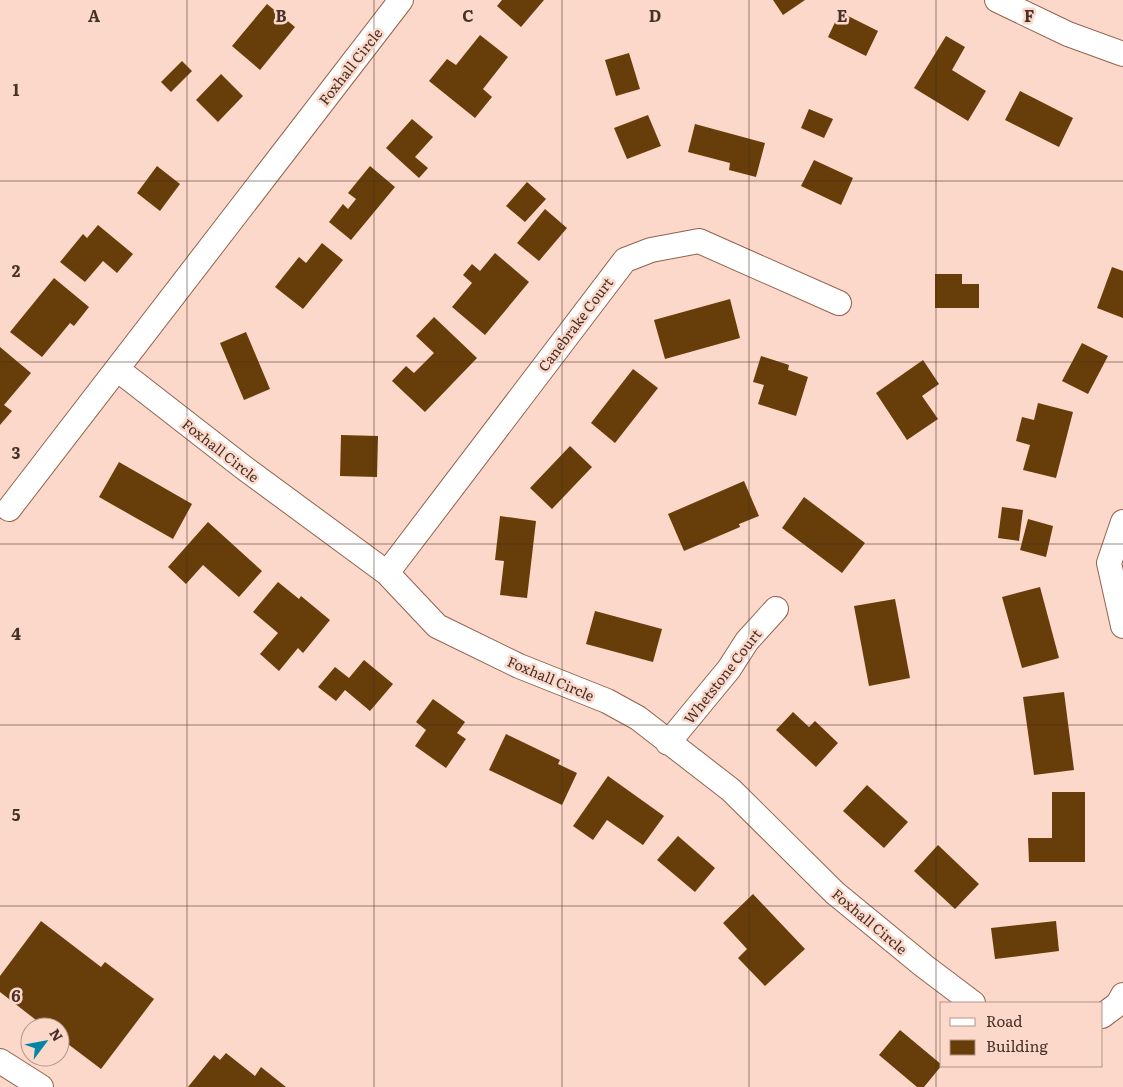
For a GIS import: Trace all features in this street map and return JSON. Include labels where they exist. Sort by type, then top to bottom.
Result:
[{"type":"street","name":"Foxhall Circle","points":[[9,509],[401,0]]},
{"type":"street","points":[[997,0],[1068,34],[1123,54]]},
{"type":"street","name":"Canebrake Court","points":[[387,574],[624,260],[651,250],[699,241],[839,303]]},
{"type":"street","name":"Foxhall Circle","points":[[117,369],[243,467],[387,574],[437,626],[519,666],[607,701],[638,718],[731,790],[835,893],[924,966],[972,1002]]},
{"type":"street","points":[[1123,522],[1109,563],[1123,626]]},
{"type":"street","name":"Whetstone Court","points":[[668,742],[729,669],[748,640],[776,609]]},
{"type":"street","points":[[1103,1015],[1118,1004],[1123,994]]},
{"type":"street","points":[[0,1060],[42,1087]]},
{"type":"building","points":[[502,0],[544,0],[521,27],[497,6]]},
{"type":"building","points":[[773,0],[805,0],[783,15]]},
{"type":"building","points":[[267,4],[295,27],[260,70],[232,46]]},
{"type":"building","points":[[840,12],[878,31],[866,56],[828,37]]},
{"type":"building","points":[[480,35],[508,57],[483,89],[492,97],[475,118],[429,81],[447,59],[456,65]]},
{"type":"building","points":[[946,36],[965,47],[952,70],[986,91],[968,121],[914,88]]},
{"type":"building","points":[[629,53],[640,89],[616,96],[605,60]]},
{"type":"building","points":[[182,61],[192,71],[171,92],[161,82]]},
{"type":"building","points":[[221,74],[243,96],[218,122],[196,100]]},
{"type":"building","points":[[1020,91],[1073,118],[1059,147],[1005,120]]},
{"type":"building","points":[[809,109],[833,119],[824,138],[801,128]]},
{"type":"building","points":[[648,115],[661,146],[627,159],[614,128]]},
{"type":"building","points":[[412,119],[433,137],[415,157],[428,168],[419,178],[386,148]]},
{"type":"building","points":[[695,124],[765,143],[756,177],[729,170],[730,163],[688,152]]},
{"type":"building","points":[[814,160],[853,178],[841,205],[801,186]]},
{"type":"building","points":[[157,166],[180,184],[160,211],[137,193]]},
{"type":"building","points":[[370,166],[395,187],[351,240],[329,222],[343,204],[348,209],[356,199],[348,193]]},
{"type":"building","points":[[527,182],[546,199],[525,222],[506,206]]},
{"type":"building","points":[[545,209],[567,228],[539,261],[517,243]]},
{"type":"building","points":[[98,225],[133,254],[117,273],[103,261],[85,282],[60,262],[83,234],[87,238]]},
{"type":"building","points":[[322,243],[343,260],[303,309],[275,287],[299,257],[306,263]]},
{"type":"building","points":[[495,253],[529,282],[485,335],[452,307],[472,283],[463,275],[472,264],[480,271]]},
{"type":"building","points":[[1112,267],[1123,271],[1123,318],[1097,308]]},
{"type":"building","points":[[935,274],[962,274],[962,284],[979,284],[979,308],[935,308]]},
{"type":"building","points":[[54,278],[89,307],[74,326],[70,323],[42,357],[10,332]]},
{"type":"building","points":[[730,299],[740,338],[665,359],[654,320]]},
{"type":"building","points":[[434,317],[477,358],[425,412],[392,381],[406,366],[414,373],[434,353],[416,336]]},
{"type":"building","points":[[246,332],[270,389],[244,400],[220,343]]},
{"type":"building","points":[[1082,343],[1108,356],[1088,394],[1062,381]]},
{"type":"building","points":[[0,347],[31,373],[4,405],[12,411],[0,425]]},
{"type":"building","points":[[761,356],[789,365],[788,370],[808,377],[796,416],[758,404],[764,385],[753,382]]},
{"type":"building","points":[[923,360],[939,384],[922,396],[938,419],[907,440],[876,393]]},
{"type":"building","points":[[633,369],[658,388],[615,443],[591,423]]},
{"type":"building","points":[[1038,403],[1073,412],[1056,478],[1023,470],[1030,445],[1016,441],[1022,417],[1034,420]]},
{"type":"building","points":[[341,435],[378,436],[377,477],[340,476]]},
{"type":"building","points":[[570,446],[592,467],[552,509],[530,488]]},
{"type":"building","points":[[119,462],[192,504],[173,539],[99,497]]},
{"type":"building","points":[[744,481],[759,516],[739,524],[740,527],[684,551],[668,514]]},
{"type":"building","points":[[804,497],[865,543],[842,573],[782,528]]},
{"type":"building","points":[[1002,507],[1023,510],[1019,541],[998,538]]},
{"type":"building","points":[[500,516],[536,521],[527,598],[500,595],[504,561],[495,560]]},
{"type":"building","points":[[1028,519],[1053,526],[1046,557],[1020,550]]},
{"type":"building","points":[[208,522],[262,571],[239,597],[203,565],[186,584],[168,567]]},
{"type":"building","points":[[278,582],[299,599],[301,596],[330,620],[303,653],[298,648],[279,671],[260,654],[278,633],[253,612]]},
{"type":"building","points":[[1040,587],[1059,658],[1022,668],[1002,597]]},
{"type":"building","points":[[895,599],[910,678],[869,686],[854,606]]},
{"type":"building","points":[[595,611],[662,629],[653,662],[586,644]]},
{"type":"building","points":[[364,660],[393,684],[370,711],[345,690],[336,701],[318,687],[335,667],[349,678]]},
{"type":"building","points":[[1064,692],[1074,770],[1034,775],[1023,697]]},
{"type":"building","points":[[433,699],[465,722],[457,733],[466,739],[446,768],[415,746],[426,730],[416,722]]},
{"type":"building","points":[[793,712],[809,727],[815,721],[838,743],[816,767],[776,730]]},
{"type":"building","points":[[506,734],[560,760],[558,764],[577,773],[562,805],[489,770]]},
{"type":"building","points":[[608,776],[664,816],[643,845],[607,820],[593,840],[573,826]]},
{"type":"building","points":[[867,785],[908,822],[884,848],[843,811]]},
{"type":"building","points":[[1052,792],[1085,792],[1085,862],[1029,862],[1028,838],[1052,838]]},
{"type":"building","points":[[678,836],[715,868],[695,892],[657,860]]},
{"type":"building","points":[[938,845],[979,884],[955,909],[914,871]]},
{"type":"building","points":[[753,894],[805,949],[765,986],[738,958],[747,949],[723,923]]},
{"type":"building","points":[[41,921],[101,967],[105,962],[154,999],[101,1069],[70,1046],[70,1017],[32,1017],[0,992],[0,976]]},
{"type":"building","points":[[1056,921],[1059,951],[995,959],[991,928]]},
{"type":"building","points":[[900,1030],[940,1063],[940,1067],[924,1087],[917,1087],[879,1055]]},
{"type":"building","points":[[226,1053],[255,1076],[261,1067],[286,1087],[188,1087],[214,1055],[220,1060]]}]
